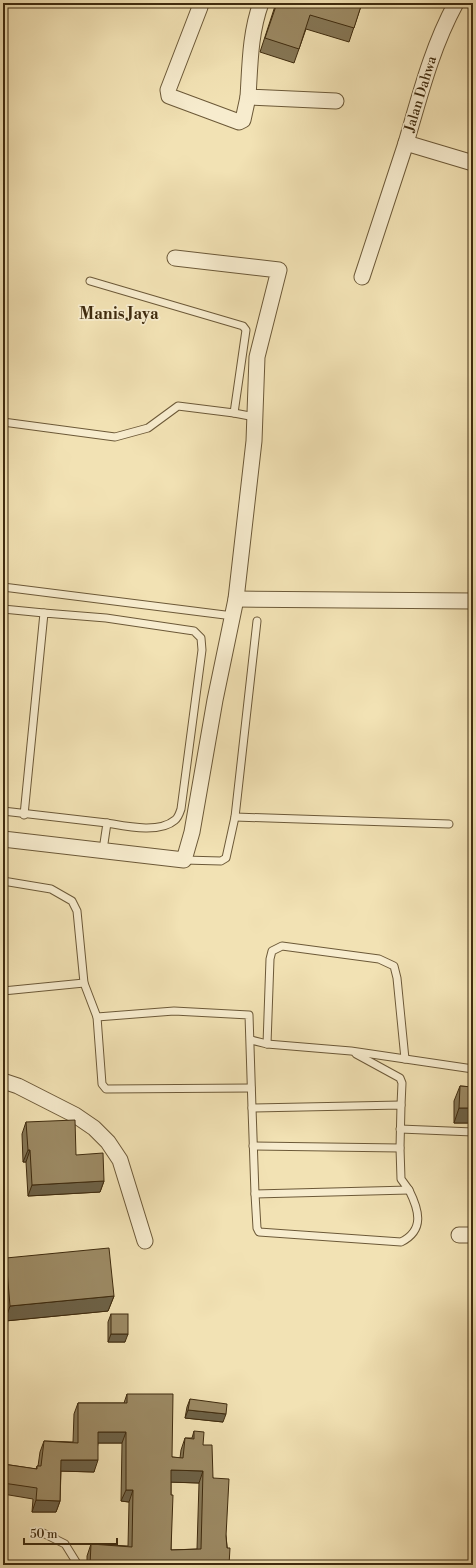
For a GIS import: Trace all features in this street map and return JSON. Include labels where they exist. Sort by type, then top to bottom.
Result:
[{"type":"street","points":[[199,3],[200,7],[168,90],[169,96],[239,122],[243,120],[248,96],[251,42],[256,16],[261,3]]},
{"type":"street","name":"Jalan Dahwa","points":[[456,3],[436,45],[424,78],[406,143],[473,163]]},
{"type":"street","points":[[248,96],[336,101]]},
{"type":"street","points":[[362,277],[406,143]]},
{"type":"street","points":[[3,839],[184,860],[192,832],[215,700],[236,599],[254,441],[257,357],[279,270],[175,258]]},
{"type":"street","points":[[236,599],[473,601]]},
{"type":"street","points":[[3,1081],[18,1086],[75,1115],[94,1128],[108,1142],[120,1160],[145,1241]]},
{"type":"lane","points":[[90,281],[241,324],[246,330],[234,414]]},
{"type":"lane","points":[[241,358],[257,357]]},
{"type":"lane","points":[[3,422],[115,437],[148,428],[178,406],[255,417]]},
{"type":"lane","points":[[3,587],[233,616]]},
{"type":"lane","points":[[3,609],[106,618],[194,631],[201,638],[202,650],[182,809],[176,820],[160,826],[140,828],[107,823],[24,815],[3,811]]},
{"type":"lane","points":[[24,815],[44,613]]},
{"type":"lane","points":[[184,860],[224,860],[226,858],[235,817],[257,621]]},
{"type":"lane","points":[[235,817],[449,824]]},
{"type":"lane","points":[[103,850],[107,823]]},
{"type":"lane","points":[[3,880],[51,889],[72,901],[77,911],[84,983],[97,1017],[102,1084],[106,1089],[251,1088]]},
{"type":"lane","points":[[267,1044],[270,959],[272,951],[282,946],[379,959],[394,966],[397,978],[405,1059]]},
{"type":"lane","points":[[3,991],[84,983]]},
{"type":"lane","points":[[97,1017],[174,1011],[246,1014],[250,1018],[251,1088],[257,1228],[260,1232],[401,1242],[410,1238],[418,1226],[416,1204],[409,1190],[400,1179],[402,1083],[400,1078],[351,1051]]},
{"type":"lane","points":[[251,1040],[267,1044],[351,1051],[473,1069]]},
{"type":"lane","points":[[252,1108],[401,1105]]},
{"type":"lane","points":[[400,1129],[473,1132]]},
{"type":"lane","points":[[253,1146],[400,1148]]},
{"type":"lane","points":[[255,1194],[409,1190]]},
{"type":"lane","points":[[43,1533],[66,1544],[78,1565]]},
{"type":"building","points":[[277,3],[362,3],[354,28],[310,15],[299,49],[265,38]]},
{"type":"building","points":[[460,1086],[473,1087],[473,1108],[459,1108]]},
{"type":"building","points":[[75,1120],[76,1155],[103,1153],[104,1181],[32,1185],[30,1150],[28,1150],[26,1122]]},
{"type":"building","points":[[109,1248],[114,1296],[10,1306],[6,1258]]},
{"type":"building","points":[[111,1314],[128,1314],[128,1334],[111,1334]]},
{"type":"building","points":[[127,1394],[173,1394],[172,1457],[183,1458],[185,1438],[194,1439],[194,1431],[204,1432],[203,1445],[212,1445],[213,1478],[229,1479],[226,1536],[227,1548],[230,1548],[229,1565],[90,1565],[91,1544],[132,1547],[133,1490],[126,1490],[126,1432],[98,1432],[98,1460],[61,1460],[60,1501],[36,1500],[37,1488],[3,1483],[3,1464],[37,1469],[37,1466],[41,1466],[44,1441],[78,1443],[78,1403],[127,1403]],"holes":[[[171,1470],[203,1471],[201,1549],[171,1550],[173,1495],[171,1495]]]},
{"type":"building","points":[[190,1399],[227,1404],[226,1414],[188,1410]]},
{"type":"district","name":"Manis Jaya","points":[[119,314]]}]
